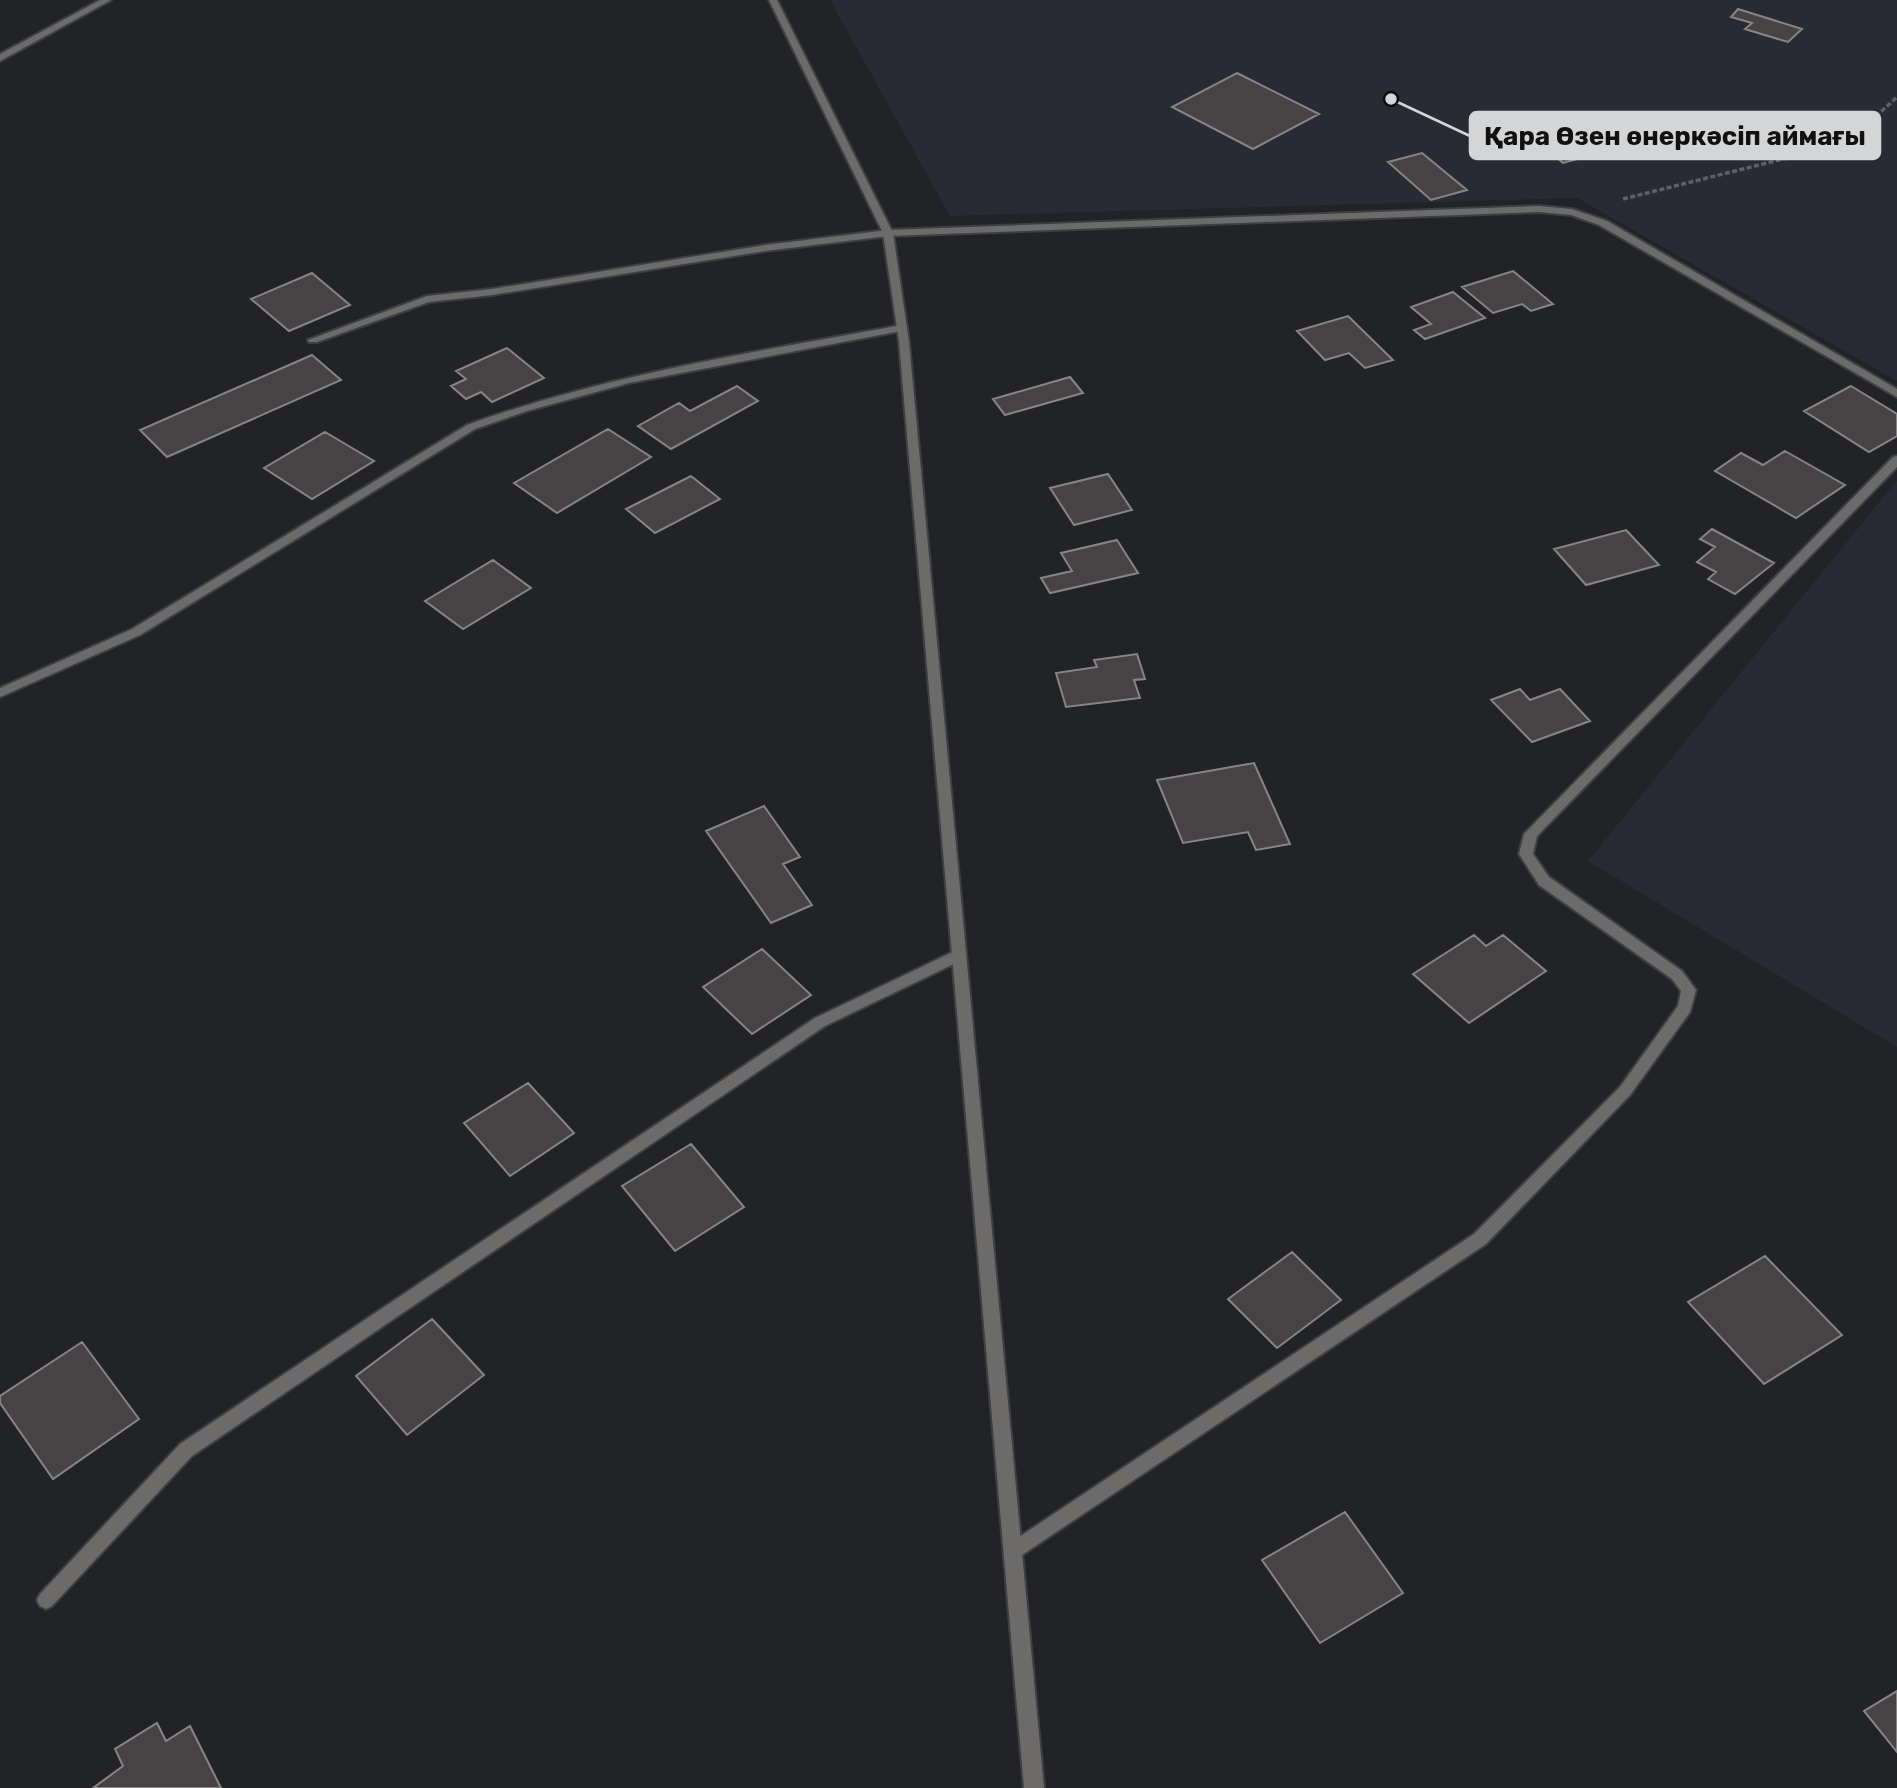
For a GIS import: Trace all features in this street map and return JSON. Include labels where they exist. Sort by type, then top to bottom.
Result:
[{"type":"street","points":[[0,58],[107,0]]},
{"type":"street","points":[[773,0],[888,233],[901,328],[1034,1788]]},
{"type":"street","points":[[313,340],[428,299],[492,292],[765,248],[888,233],[1539,209],[1572,212],[1603,223],[1897,394]]},
{"type":"street","points":[[0,693],[136,632],[471,428],[528,405],[586,388],[901,328]]},
{"type":"street","points":[[1013,1551],[1480,1239],[1625,1091],[1685,1008],[1689,990],[1677,975],[1544,881],[1526,854],[1531,834],[1897,460]]},
{"type":"street","points":[[46,1600],[186,1450],[820,1022],[959,956]]},
{"type":"path","points":[[1572,212],[1847,143],[1897,97]]},
{"type":"shaded area","points":[[830,0],[1897,0],[1897,381],[1577,198],[950,216]]},
{"type":"shaded area","points":[[1897,480],[1897,1047],[1588,861]]},
{"type":"building","points":[[1738,9],[1802,29],[1788,42],[1745,29],[1752,23],[1731,17]]},
{"type":"building","points":[[1237,73],[1319,114],[1253,149],[1172,107]]},
{"type":"building","points":[[1581,142],[1596,154],[1563,163],[1548,150]]},
{"type":"building","points":[[1422,153],[1467,190],[1431,200],[1388,162]]},
{"type":"building","points":[[1513,271],[1553,304],[1531,311],[1522,304],[1493,313],[1462,287]]},
{"type":"building","points":[[312,273],[350,305],[289,331],[251,299]]},
{"type":"building","points":[[1453,292],[1485,318],[1425,339],[1414,330],[1431,324],[1411,307]]},
{"type":"building","points":[[1348,316],[1393,360],[1365,368],[1349,353],[1325,360],[1297,331]]},
{"type":"building","points":[[507,348],[544,378],[492,402],[481,392],[466,399],[451,386],[466,379],[456,371]]},
{"type":"building","points":[[312,355],[341,380],[167,457],[140,430]]},
{"type":"building","points":[[1070,377],[1083,393],[1005,415],[993,399]]},
{"type":"building","points":[[737,386],[758,401],[671,449],[638,426],[679,403],[690,411]]},
{"type":"building","points":[[1851,386],[1897,414],[1897,436],[1869,452],[1804,411]]},
{"type":"building","points":[[608,429],[651,457],[557,513],[514,483]]},
{"type":"building","points":[[325,432],[374,461],[312,499],[264,468]]},
{"type":"building","points":[[1785,451],[1845,485],[1796,518],[1715,471],[1741,453],[1763,465]]},
{"type":"building","points":[[1108,474],[1132,510],[1074,525],[1050,488]]},
{"type":"building","points":[[691,476],[720,499],[655,533],[626,509]]},
{"type":"building","points":[[1712,529],[1774,563],[1735,594],[1708,579],[1716,572],[1697,562],[1715,547],[1700,539]]},
{"type":"building","points":[[1626,530],[1659,565],[1586,585],[1554,549]]},
{"type":"building","points":[[1117,540],[1138,573],[1050,593],[1041,578],[1072,571],[1061,553]]},
{"type":"building","points":[[493,560],[531,588],[463,629],[425,601]]},
{"type":"building","points":[[1137,654],[1145,679],[1134,680],[1140,698],[1066,707],[1056,673],[1097,667],[1094,660]]},
{"type":"building","points":[[1520,689],[1530,700],[1560,689],[1590,721],[1532,742],[1491,700]]},
{"type":"building","points":[[1254,763],[1290,844],[1256,850],[1248,832],[1183,843],[1157,780]]},
{"type":"building","points":[[764,806],[800,857],[783,864],[812,905],[771,923],[706,831]]},
{"type":"building","points":[[1474,935],[1486,946],[1503,935],[1546,971],[1469,1023],[1413,974]]},
{"type":"building","points":[[762,949],[811,995],[752,1034],[703,987]]},
{"type":"building","points":[[528,1083],[574,1133],[510,1176],[464,1123]]},
{"type":"building","points":[[691,1144],[744,1207],[675,1251],[622,1186]]},
{"type":"building","points":[[1292,1252],[1341,1300],[1277,1348],[1228,1299]]},
{"type":"building","points":[[1765,1256],[1842,1335],[1764,1384],[1688,1302]]},
{"type":"building","points":[[432,1319],[484,1375],[407,1435],[356,1376]]},
{"type":"building","points":[[82,1342],[139,1419],[53,1479],[0,1403],[0,1396]]},
{"type":"building","points":[[1345,1512],[1403,1593],[1320,1643],[1262,1560]]},
{"type":"building","points":[[1897,1691],[1897,1752],[1864,1711]]},
{"type":"building","points":[[157,1723],[166,1741],[190,1726],[221,1788],[93,1788],[123,1766],[115,1749]]},
{"type":"place","name":"Қара Өзен өнеркәсіп аймағы","points":[[1391,99]]}]
